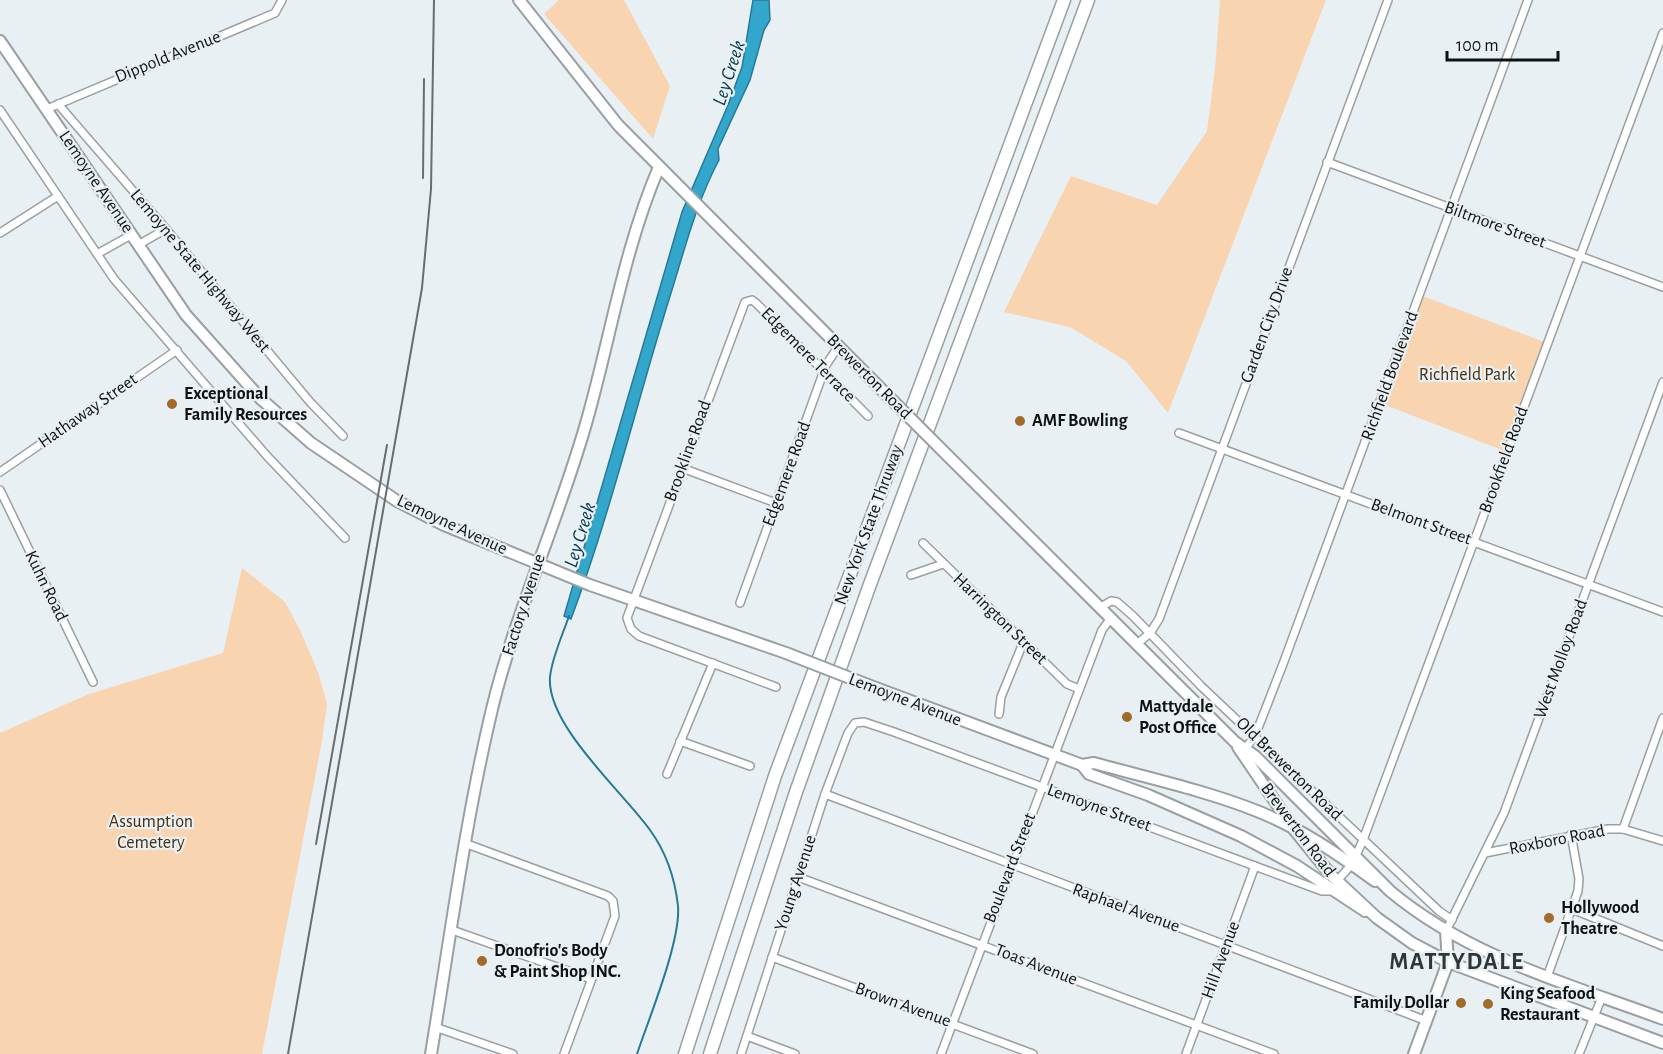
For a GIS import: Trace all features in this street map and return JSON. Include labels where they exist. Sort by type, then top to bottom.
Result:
[{"type":"highway","name":"New York State Thruway","points":[[685,1054],[775,776],[1064,0]]},
{"type":"highway","name":"New York State Thruway","points":[[710,1054],[796,792],[865,597],[1088,0]]},
{"type":"street","name":"Dippold Avenue","points":[[47,109],[275,13],[282,0]]},
{"type":"street","name":"Brewerton Road","points":[[519,0],[572,71],[618,125],[1235,742],[1255,756],[1354,860],[1390,891],[1446,932],[1484,952],[1663,1018]]},
{"type":"street","name":"Garden City Drive","points":[[1137,644],[1150,633],[1159,619],[1388,0]]},
{"type":"street","name":"Richfield Boulevard","points":[[1245,749],[1255,736],[1528,0]]},
{"type":"street","name":"Brookfield Road","points":[[1335,886],[1354,860],[1363,840],[1663,33]]},
{"type":"street","name":"Lemoyne Avenue","points":[[0,41],[186,315],[219,354],[261,399],[311,443],[397,501],[444,525],[590,585],[786,653],[1053,756],[1082,765],[1094,763],[1242,805],[1293,828],[1354,860]]},
{"type":"street","name":"Lemoyne State Highway West","points":[[58,104],[310,402],[343,436]]},
{"type":"street","points":[[0,110],[114,279],[267,456],[345,538]]},
{"type":"street","name":"Biltmore Street","points":[[1327,162],[1663,287]]},
{"type":"street","name":"Factory Avenue","points":[[431,1054],[492,710],[538,562],[578,451],[623,274],[659,167]]},
{"type":"street","points":[[0,233],[58,196]]},
{"type":"street","points":[[97,254],[166,229]]},
{"type":"street","name":"Edgemere Terrace","points":[[745,302],[752,300],[756,303],[868,416]]},
{"type":"street","name":"Brookline Road","points":[[632,600],[745,302]]},
{"type":"street","name":"Edgemere Road","points":[[740,603],[824,371],[838,347]]},
{"type":"street","name":"Hathaway Street","points":[[0,472],[177,350]]},
{"type":"street","name":"West Molloy Road","points":[[1446,932],[1504,813],[1663,381]]},
{"type":"street","name":"Belmont Street","points":[[1179,433],[1663,612]]},
{"type":"street","points":[[682,468],[776,504]]},
{"type":"street","name":"Kuhn Road","points":[[0,490],[93,682]]},
{"type":"street","name":"Harrington Street","points":[[923,543],[1023,643],[1067,684],[1079,689]]},
{"type":"street","points":[[911,575],[943,564]]},
{"type":"street","points":[[632,600],[627,618],[634,633],[776,687]]},
{"type":"street","name":"Old Brewerton Road","points":[[1101,608],[1111,601],[1117,602],[1363,840],[1439,911],[1452,920]]},
{"type":"street","name":"Boulevard Street","points":[[941,1054],[1102,630],[1111,618]]},
{"type":"street","points":[[999,714],[1001,697],[1023,643]]},
{"type":"street","points":[[667,774],[713,663]]},
{"type":"street","points":[[1623,829],[1663,718]]},
{"type":"street","name":"Lemoyne Street","points":[[864,722],[1322,891],[1335,886]]},
{"type":"street","name":"Young Avenue","points":[[741,1054],[825,794],[851,727],[855,723],[864,722]]},
{"type":"street","points":[[680,741],[750,766]]},
{"type":"street","name":"Brewerton Road","points":[[1235,742],[1335,886],[1412,943],[1448,962],[1663,1043]]},
{"type":"street","name":"Lemoyne Avenue","points":[[1082,765],[1089,774],[1148,795],[1241,836],[1335,886]]},
{"type":"street","name":"Raphael Avenue","points":[[825,794],[1427,1021]]},
{"type":"street","name":"Roxboro Road","points":[[1485,853],[1571,834],[1623,829],[1663,842]]},
{"type":"street","points":[[1547,977],[1572,909],[1579,879],[1571,834]]},
{"type":"street","points":[[467,844],[608,896],[613,901],[615,916],[564,1054]]},
{"type":"street","name":"Hill Avenue","points":[[1186,1054],[1255,866]]},
{"type":"street","name":"Toas Avenue","points":[[798,877],[1274,1054]]},
{"type":"street","points":[[1572,909],[1663,946]]},
{"type":"street","points":[[452,930],[591,979]]},
{"type":"street","points":[[1414,1054],[1448,962],[1446,932]]},
{"type":"street","name":"Brown Avenue","points":[[772,957],[1033,1054]]},
{"type":"street","points":[[1579,1054],[1602,997]]},
{"type":"street","points":[[435,1027],[513,1054]]},
{"type":"street","points":[[747,1036],[795,1054]]},
{"type":"green space","points":[[559,0],[624,0],[670,86],[653,139],[544,14]]},
{"type":"green space","points":[[1220,0],[1326,0],[1168,413],[1126,361],[1070,327],[1004,312],[1071,176],[1157,205],[1207,131],[1215,69]]},
{"type":"green space","name":"Richfield Park","points":[[1420,295],[1547,343],[1507,452],[1380,403]]},
{"type":"green space","name":"Assumption Cemetery","points":[[242,568],[285,602],[318,672],[327,704],[322,741],[262,1054],[0,1054],[0,733],[89,694],[223,653]]},
{"type":"water","points":[[753,0],[769,0],[770,20],[764,30],[750,80],[718,149],[719,160],[692,225],[611,497],[571,619],[564,616],[682,212],[742,67]]},
{"type":"waterway","name":"Ley Creek","points":[[569,616],[551,669],[552,696],[560,716],[588,757],[656,838],[669,866],[677,896],[678,921],[670,959],[637,1054]]},
{"type":"railway","points":[[288,1054],[422,288],[431,189],[434,0]]},
{"type":"railway","points":[[423,178],[424,79]]},
{"type":"railway","points":[[316,844],[387,445]]},
{"type":"place","name":"Exceptional Family Resources","points":[[172,404]]},
{"type":"place","name":"AMF Bowling","points":[[1020,421]]},
{"type":"place","name":"Mattydale Post Office","points":[[1127,717]]},
{"type":"place","name":"Hollywood Theatre","points":[[1549,918]]},
{"type":"place","name":"Donofrio's Body & Paint Shop INC.","points":[[482,961]]},
{"type":"place","name":"Family Dollar","points":[[1461,1003]]},
{"type":"place","name":"King Seafood Restaurant","points":[[1488,1004]]},
{"type":"district","name":"MATTYDALE","points":[[1457,962]]}]
